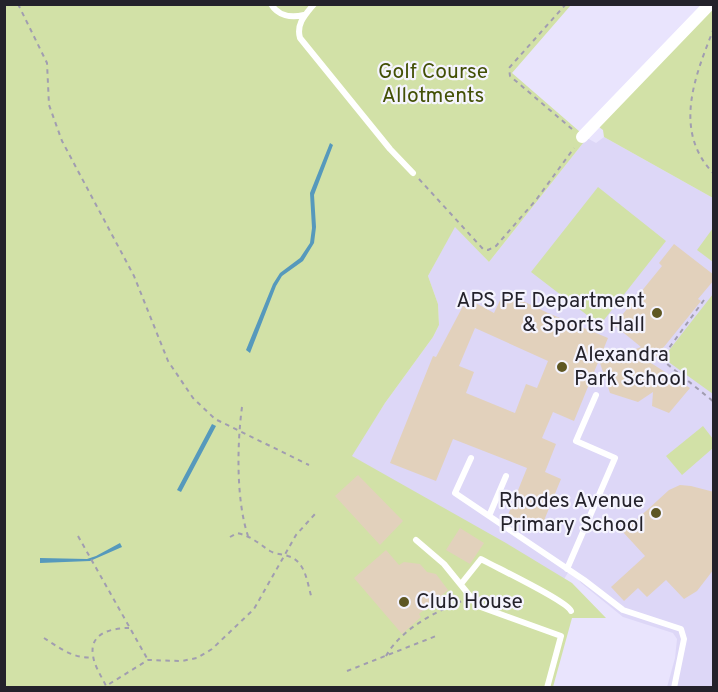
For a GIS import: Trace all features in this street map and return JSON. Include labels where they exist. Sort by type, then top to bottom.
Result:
[{"type":"street","points":[[582,137],[710,4]]},
{"type":"lane","points":[[271,4],[274,10],[284,15],[294,18],[304,15]]},
{"type":"lane","points":[[314,4],[304,15],[300,25],[300,38],[390,149],[413,173]]},
{"type":"lane","points":[[567,569],[615,458],[576,441],[596,395]]},
{"type":"lane","points":[[471,458],[455,493],[623,610],[681,630],[684,639],[674,687]]},
{"type":"lane","points":[[489,516],[506,476]]},
{"type":"lane","points":[[417,540],[444,564],[478,606],[561,636],[547,687]]},
{"type":"lane","points":[[461,584],[481,559],[556,598],[569,606],[571,610]]},
{"type":"path","points":[[18,4],[47,63],[49,105],[62,141],[134,276],[168,362],[193,398],[215,419],[309,465]]},
{"type":"path","points":[[413,173],[483,249],[488,250],[496,246],[536,200],[582,137],[508,73],[509,68],[566,4]]},
{"type":"path","points":[[714,28],[700,65],[689,110],[692,141],[703,163],[714,174]]},
{"type":"path","points":[[704,300],[661,359],[714,402]]},
{"type":"path","points":[[242,406],[239,431],[241,501],[243,521],[248,536]]},
{"type":"path","points":[[129,628],[109,629],[93,645],[93,657],[106,686],[148,660],[190,660],[212,649],[254,609],[296,535],[315,514]]},
{"type":"path","points":[[230,537],[237,533],[256,539],[272,552],[286,555],[301,564],[312,599]]},
{"type":"path","points":[[78,536],[148,660]]},
{"type":"path","points":[[386,656],[391,646],[430,615],[471,597]]},
{"type":"path","points":[[347,671],[436,636]]},
{"type":"path","points":[[44,638],[64,651],[86,658],[93,657]]},
{"type":"shaded area","name":"Alexandra Park School","points":[[604,137],[713,198],[713,687],[667,687],[675,658],[677,639],[673,633],[623,617],[581,583],[571,568],[564,579],[351,456],[439,325],[438,304],[428,276],[455,226],[489,262],[587,138],[596,143]]},
{"type":"green space","name":"Golf Course Allotments","points":[[4,5],[571,5],[512,73],[587,138],[489,262],[455,227],[428,276],[438,304],[439,325],[433,337],[385,403],[352,456],[572,583],[606,618],[572,618],[553,687],[5,687]]},
{"type":"green space","points":[[713,5],[713,198],[604,137],[603,130],[595,124]]},
{"type":"green space","points":[[598,187],[666,241],[600,325],[531,272]]},
{"type":"green space","points":[[714,229],[713,262],[697,250]]},
{"type":"green space","points":[[713,294],[713,394],[663,358]]},
{"type":"green space","points":[[703,426],[713,439],[713,448],[682,475],[666,456]]},
{"type":"water","points":[[330,143],[333,145],[314,195],[316,227],[314,243],[303,261],[282,276],[276,286],[250,353],[246,350],[273,284],[280,273],[300,258],[310,243],[312,228],[310,193]]},
{"type":"water","points":[[212,424],[216,426],[181,492],[177,490]]},
{"type":"water","points":[[120,543],[122,547],[90,561],[40,563],[40,558],[87,559]]},
{"type":"building","points":[[674,244],[714,275],[714,280],[698,299],[701,301],[651,363],[690,388],[669,413],[652,406],[653,392],[638,402],[610,393],[600,363],[641,347],[614,325],[662,266],[659,263]]},
{"type":"building","points":[[504,292],[608,338],[574,421],[553,412],[542,438],[556,444],[545,472],[561,479],[541,528],[508,515],[527,468],[453,439],[436,481],[390,463],[433,356],[436,357],[463,306],[468,309],[472,301],[494,313]],"holes":[[[475,328],[548,361],[537,388],[526,384],[515,413],[466,393],[474,372],[459,366]]]},
{"type":"building","points":[[358,475],[403,521],[380,545],[335,496]]},
{"type":"building","points":[[680,485],[714,492],[714,569],[697,591],[684,599],[666,580],[647,597],[638,588],[624,601],[611,587],[645,556],[623,532],[669,490]]},
{"type":"building","points":[[460,528],[484,543],[470,564],[446,550]]},
{"type":"building","name":"Club House","points":[[386,550],[399,565],[404,562],[420,564],[427,572],[436,574],[448,590],[419,614],[421,617],[402,634],[354,578]]},
{"type":"place","name":"APS PE Department & Sports Hall","points":[[657,313]]},
{"type":"place","name":"Alexandra Park School","points":[[562,367]]},
{"type":"place","name":"Rhodes Avenue Primary School","points":[[656,513]]},
{"type":"place","name":"Club House","points":[[404,602]]}]
